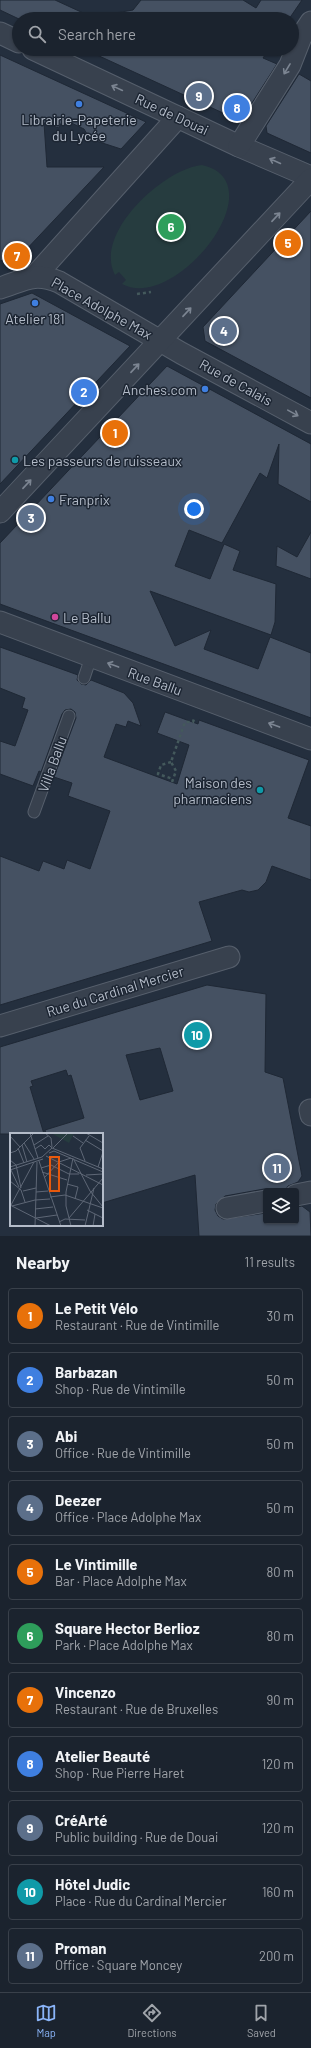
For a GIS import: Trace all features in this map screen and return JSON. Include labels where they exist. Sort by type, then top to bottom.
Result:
[{"type":"street","points":[[299,42],[311,22]]},
{"type":"street","points":[[0,33],[12,39]]},
{"type":"street","name":"Rue de Douai","points":[[48,56],[239,146],[311,178]]},
{"type":"street","points":[[239,146],[290,65],[294,56]]},
{"type":"street","name":"Place Adolphe Max","points":[[35,276],[178,117]]},
{"type":"street","name":"Place Adolphe Max","points":[[35,276],[48,278],[59,282],[161,340],[311,178]]},
{"type":"street","points":[[0,288],[35,276]]},
{"type":"street","points":[[0,512],[161,340]]},
{"type":"street","name":"Rue de Calais","points":[[161,340],[311,423]]},
{"type":"street","name":"Rue Ballu","points":[[0,622],[311,739]]},
{"type":"street","name":"Rue du Cardinal Mercier","points":[[0,1026],[229,957]]},
{"type":"street","points":[[299,1194],[311,1192]]},
{"type":"street","points":[[227,1208],[263,1202]]},
{"type":"lane","points":[[84,678],[91,657]]},
{"type":"lane","name":"Villa Ballu","points":[[34,812],[69,716]]},
{"type":"path","points":[[137,294],[151,292]]},
{"type":"path","points":[[171,762],[161,765],[158,774],[172,781],[176,771],[171,762],[185,722],[184,715]]},
{"type":"path","points":[[185,722],[193,722],[194,718]]},
{"type":"green space","points":[[202,165],[223,176],[229,195],[224,218],[211,242],[191,264],[168,280],[144,288],[122,284],[126,280],[119,272],[115,275],[111,259],[114,241],[123,223],[136,206],[169,178],[186,169]]},
{"type":"building","points":[[0,0],[55,0],[81,12],[12,12],[12,16],[0,10]]},
{"type":"building","points":[[141,0],[243,0],[256,8],[261,0],[302,0],[294,12],[121,12],[133,10]]},
{"type":"building","points":[[0,55],[146,122],[121,149],[90,139],[84,129],[63,119],[59,128],[44,123],[47,167],[104,167],[23,253],[0,261]]},
{"type":"building","points":[[99,56],[264,56],[263,58],[277,64],[243,117],[236,119]]},
{"type":"building","points":[[299,74],[311,81],[311,153],[267,133],[266,126]]},
{"type":"building","points":[[311,211],[311,398],[205,341],[203,327]]},
{"type":"building","points":[[32,293],[130,346],[0,484],[0,304]]},
{"type":"building","points":[[167,366],[311,444],[311,502],[278,484],[279,444],[267,478],[260,473],[222,543],[189,530],[175,566],[210,579],[224,544],[240,551],[233,570],[276,584],[275,622],[271,635],[150,591],[175,646],[211,630],[204,649],[258,669],[270,637],[311,653],[311,718],[0,604],[0,543]]},
{"type":"building","points":[[311,532],[311,579],[276,566],[277,546],[297,557]]},
{"type":"building","points":[[0,647],[78,675],[77,680],[81,684],[86,685],[91,680],[124,693],[133,703],[141,726],[128,721],[126,727],[116,724],[104,757],[177,784],[189,745],[157,733],[165,712],[198,724],[199,720],[309,760],[288,818],[311,826],[311,880],[272,866],[266,882],[258,890],[249,892],[242,890],[199,902],[212,941],[0,1005],[0,856],[39,871],[43,861],[64,869],[67,860],[90,869],[110,811],[68,796],[72,783],[54,777],[76,718],[75,712],[71,709],[65,710],[62,714],[41,772],[39,771],[33,786],[0,774],[0,741],[15,746],[28,710],[22,708],[25,698],[0,688]]},
{"type":"building","points":[[207,985],[266,994],[265,1072],[283,1078],[302,1176],[298,1182],[287,1188],[263,1188],[225,1196],[216,1204],[215,1210],[218,1216],[223,1219],[263,1213],[263,1224],[299,1224],[299,1206],[302,1206],[310,1212],[311,1236],[199,1236],[195,1175],[103,1203],[103,1133],[46,1133],[45,1130],[84,1118],[71,1075],[68,1076],[66,1070],[31,1081],[33,1086],[30,1087],[44,1133],[0,1134],[0,1047]],"holes":[[[160,1048],[173,1091],[140,1100],[126,1055]]]},
{"type":"place","name":"CréArté","points":[[199,96]]},
{"type":"place","name":"Librairie-Papeterie du Lycée","points":[[79,104]]},
{"type":"place","name":"Atelier Beauté","points":[[237,108]]},
{"type":"place","name":"Square Hector Berlioz","points":[[171,227]]},
{"type":"place","name":"Le Vintimille","points":[[288,243]]},
{"type":"place","name":"Vincenzo","points":[[17,256]]},
{"type":"place","name":"Atelier 181","points":[[35,303]]},
{"type":"place","name":"Deezer","points":[[224,331]]},
{"type":"place","name":"Anches.com","points":[[205,389]]},
{"type":"place","name":"Barbazan","points":[[84,392]]},
{"type":"place","name":"Le Petit Vélo","points":[[115,433]]},
{"type":"place","name":"Les passeurs de ruisseaux","points":[[15,460]]},
{"type":"place","name":"Franprix","points":[[51,499]]},
{"type":"place","name":"Abi","points":[[31,518]]},
{"type":"place","name":"Le Ballu","points":[[55,617]]},
{"type":"place","name":"Maison des pharmaciens","points":[[260,790]]},
{"type":"place","name":"Hôtel Judic","points":[[197,1035]]},
{"type":"place","name":"Proman","points":[[277,1168]]}]
